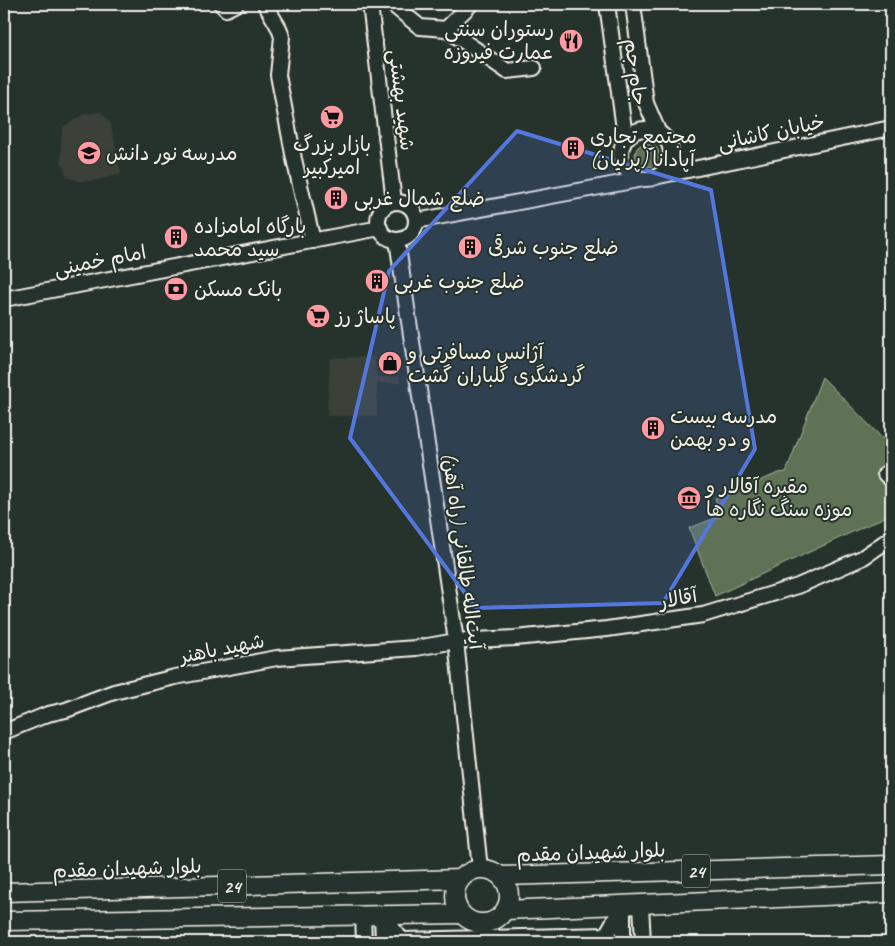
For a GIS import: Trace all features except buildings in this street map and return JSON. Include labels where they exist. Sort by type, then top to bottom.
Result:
[{"type":"main road","name":"بلوار شهیدان مقدم","points":[[501,876],[891,865]]},
{"type":"main road","name":"24","points":[[461,879],[466,874],[480,869],[488,870],[501,876]]},
{"type":"main road","points":[[501,876],[506,882],[510,896],[506,910]]},
{"type":"main road","name":"بلوار شهیدان مقدم","points":[[4,892],[461,879]]},
{"type":"main road","points":[[461,879],[457,886],[455,900],[461,914]]},
{"type":"main road","name":"24","points":[[4,921],[461,914],[474,923],[483,924],[500,918],[506,910],[891,893]]},
{"type":"street","points":[[265,4],[280,28],[282,37],[278,75],[294,159],[313,241]]},
{"type":"street","name":"شهید بهشتی","points":[[370,4],[394,202]]},
{"type":"street","points":[[392,4],[420,27],[446,29],[507,71],[534,68]]},
{"type":"street","points":[[446,29],[470,4]]},
{"type":"street","name":"جام جم","points":[[607,4],[624,129],[622,145]]},
{"type":"street","name":"جام جم","points":[[633,4],[646,103],[658,131]]},
{"type":"street","name":"خیابان کاشانی","points":[[659,176],[891,128]]},
{"type":"street","points":[[416,221],[652,178],[659,176],[669,165],[672,151],[665,136],[658,131],[650,129],[641,129],[633,132],[622,145],[622,162],[634,176],[643,179]]},
{"type":"street","points":[[394,202],[401,202],[412,209],[416,221],[415,227],[408,236],[396,240],[386,236],[378,222],[380,211],[394,202]]},
{"type":"street","name":"امام خمینی","points":[[4,299],[380,228]]},
{"type":"street","name":"(راه آهن) آیت‌الله طالقانی","points":[[396,240],[456,642],[480,869]]},
{"type":"street","name":"آقالار","points":[[456,642],[607,629],[703,615],[798,586],[862,558],[891,538]]},
{"type":"street","name":"شهید باهنر","points":[[4,732],[48,714],[114,692],[175,677],[277,658],[416,648],[456,642]]},
{"type":"street","points":[[382,915],[402,940],[606,935],[623,905]]},
{"type":"street","points":[[623,905],[623,942]]},
{"type":"street","points":[[641,905],[643,942]]},
{"type":"street","points":[[363,915],[364,942]]},
{"type":"street","points":[[382,915],[383,942]]},
{"type":"highlighted area","points":[[517,131],[711,190],[755,449],[663,603],[476,608],[350,438],[389,271]]},
{"type":"shaded area","name":"مدرسه نور دانش","points":[[102,112],[111,124],[121,174],[93,181],[78,181],[67,177],[61,161],[63,127],[84,114]]},
{"type":"shaded area","points":[[375,357],[376,377],[400,377],[400,383],[377,383],[377,416],[327,416],[330,358]]},
{"type":"green space","points":[[647,143],[656,146],[659,155],[656,164],[647,167],[638,164],[635,155],[638,146]]},
{"type":"green space","points":[[822,377],[891,447],[891,514],[715,596],[689,528],[721,516],[715,498],[786,472]]},
{"type":"place","name":"رستوران سنتی عمارت فیروزه","points":[[571,41]]},
{"type":"place","name":"بازار بزرگ امیرکبیر","points":[[332,117]]},
{"type":"place","name":"مجتمع تجاری آپادانا (پرنیان)","points":[[573,148]]},
{"type":"place","name":"مدرسه نور دانش","points":[[89,153]]},
{"type":"place","name":"ضلع شمال غربی","points":[[336,198]]},
{"type":"place","name":"بارگاه امامزاده سید محمد","points":[[176,237]]},
{"type":"place","name":"ضلع جنوب شرقی","points":[[470,247]]},
{"type":"place","name":"ضلع جنوب غربی","points":[[377,281]]},
{"type":"place","name":"بانک مسکن","points":[[176,289]]},
{"type":"place","name":"پاساژ رز","points":[[318,316]]},
{"type":"place","name":"آژانس مسافرتی و گردشگری گلباران گشت","points":[[390,363]]},
{"type":"place","name":"مدرسه بیست و دو بهمن","points":[[653,428]]},
{"type":"place","name":"مقبره آقالار و موزه سنگ نگاره ها","points":[[689,498]]}]
